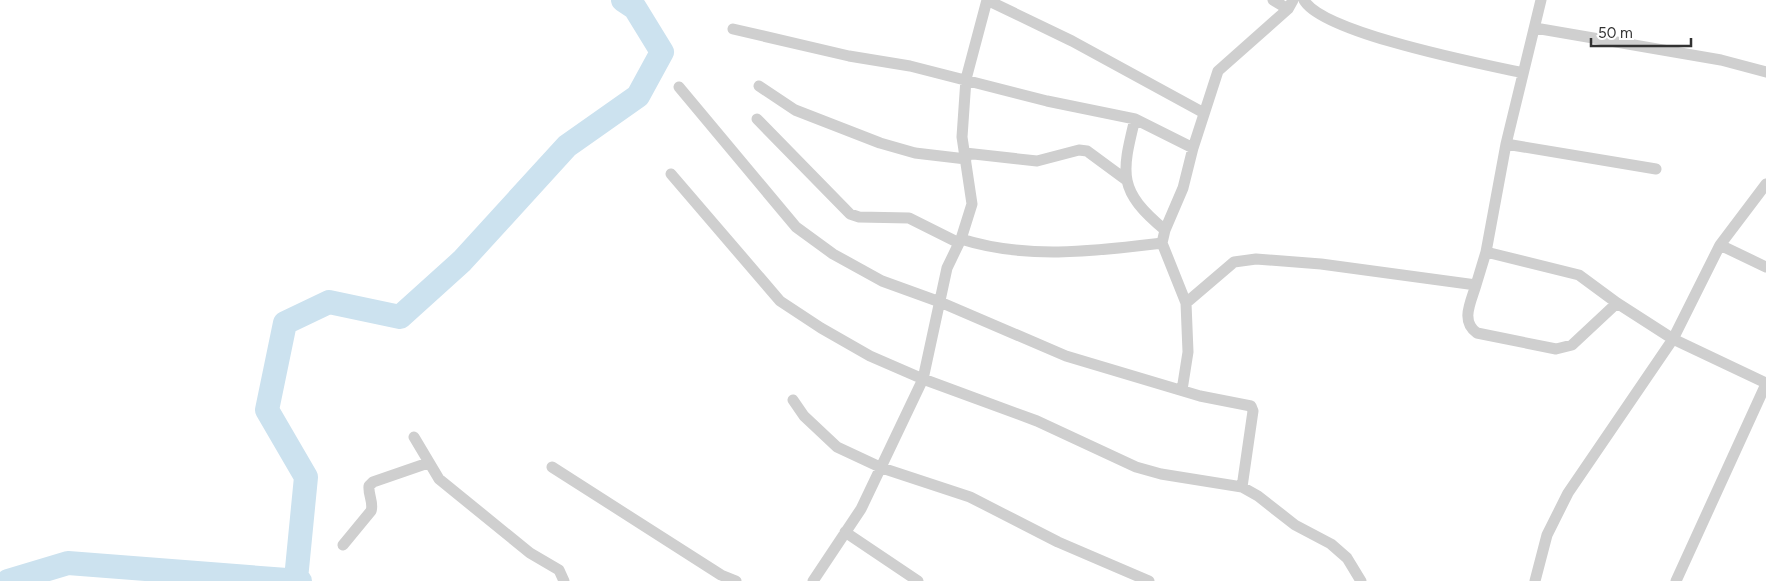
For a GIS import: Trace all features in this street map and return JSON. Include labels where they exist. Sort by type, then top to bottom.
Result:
[{"type":"street","points":[[813,581],[861,509],[923,379],[947,268],[960,241],[972,204],[962,137],[966,79],[987,0],[1072,41],[1204,113]]},
{"type":"street","points":[[1273,0],[1291,4]]},
{"type":"street","points":[[1304,0],[1314,11],[1376,38],[1523,73]]},
{"type":"street","points":[[1541,0],[1506,144],[1486,252],[1466,319],[1470,328],[1477,333],[1556,349],[1572,345],[1617,303]]},
{"type":"street","points":[[1182,390],[1188,352],[1186,303],[1162,243],[1165,230],[1184,188],[1193,148],[1218,71],[1291,4]]},
{"type":"street","points":[[1535,28],[1721,60],[1766,72]]},
{"type":"street","points":[[732,29],[849,56],[910,66],[1047,101],[1135,119],[1193,148]]},
{"type":"street","points":[[759,86],[795,110],[880,143],[915,153],[1037,161],[1078,150],[1087,151],[1125,179],[1147,215],[1165,230]]},
{"type":"street","points":[[679,87],[796,227],[832,254],[882,281],[940,302],[1066,356],[1182,390],[1251,406],[1253,411],[1242,487]]},
{"type":"street","points":[[757,119],[850,214],[859,217],[910,218],[960,241],[1017,252],[1098,251],[1162,243]]},
{"type":"street","points":[[1125,179],[1126,160],[1135,119]]},
{"type":"street","points":[[1506,144],[1656,169]]},
{"type":"street","points":[[672,174],[780,301],[837,337],[870,356],[923,379],[1037,421],[1136,466],[1161,474],[1242,487],[1258,496],[1289,521],[1332,544],[1347,558],[1361,581]]},
{"type":"street","points":[[1535,581],[1547,535],[1568,493],[1673,339],[1720,245],[1766,184]]},
{"type":"street","points":[[1720,245],[1766,266]]},
{"type":"street","points":[[1486,252],[1579,275],[1617,303],[1673,339],[1766,383],[1676,581]]},
{"type":"street","points":[[1186,303],[1234,262],[1256,259],[1321,264],[1476,285]]},
{"type":"street","points":[[793,400],[804,416],[837,447],[882,468],[970,497],[1058,542],[1149,581]]},
{"type":"street","points":[[414,437],[439,479],[530,553],[559,570],[563,575],[564,581]]},
{"type":"street","points":[[343,544],[371,511],[373,506],[368,491],[369,486],[373,482],[428,463]]},
{"type":"street","points":[[552,467],[721,574],[736,581]]},
{"type":"street","points":[[845,532],[918,581]]},
{"type":"waterway","points":[[296,579],[306,477],[267,410],[285,323],[329,302],[400,317],[462,261],[567,146],[638,96],[662,52],[635,8],[623,0]]},
{"type":"waterway","points":[[8,581],[68,563],[300,581]]}]
